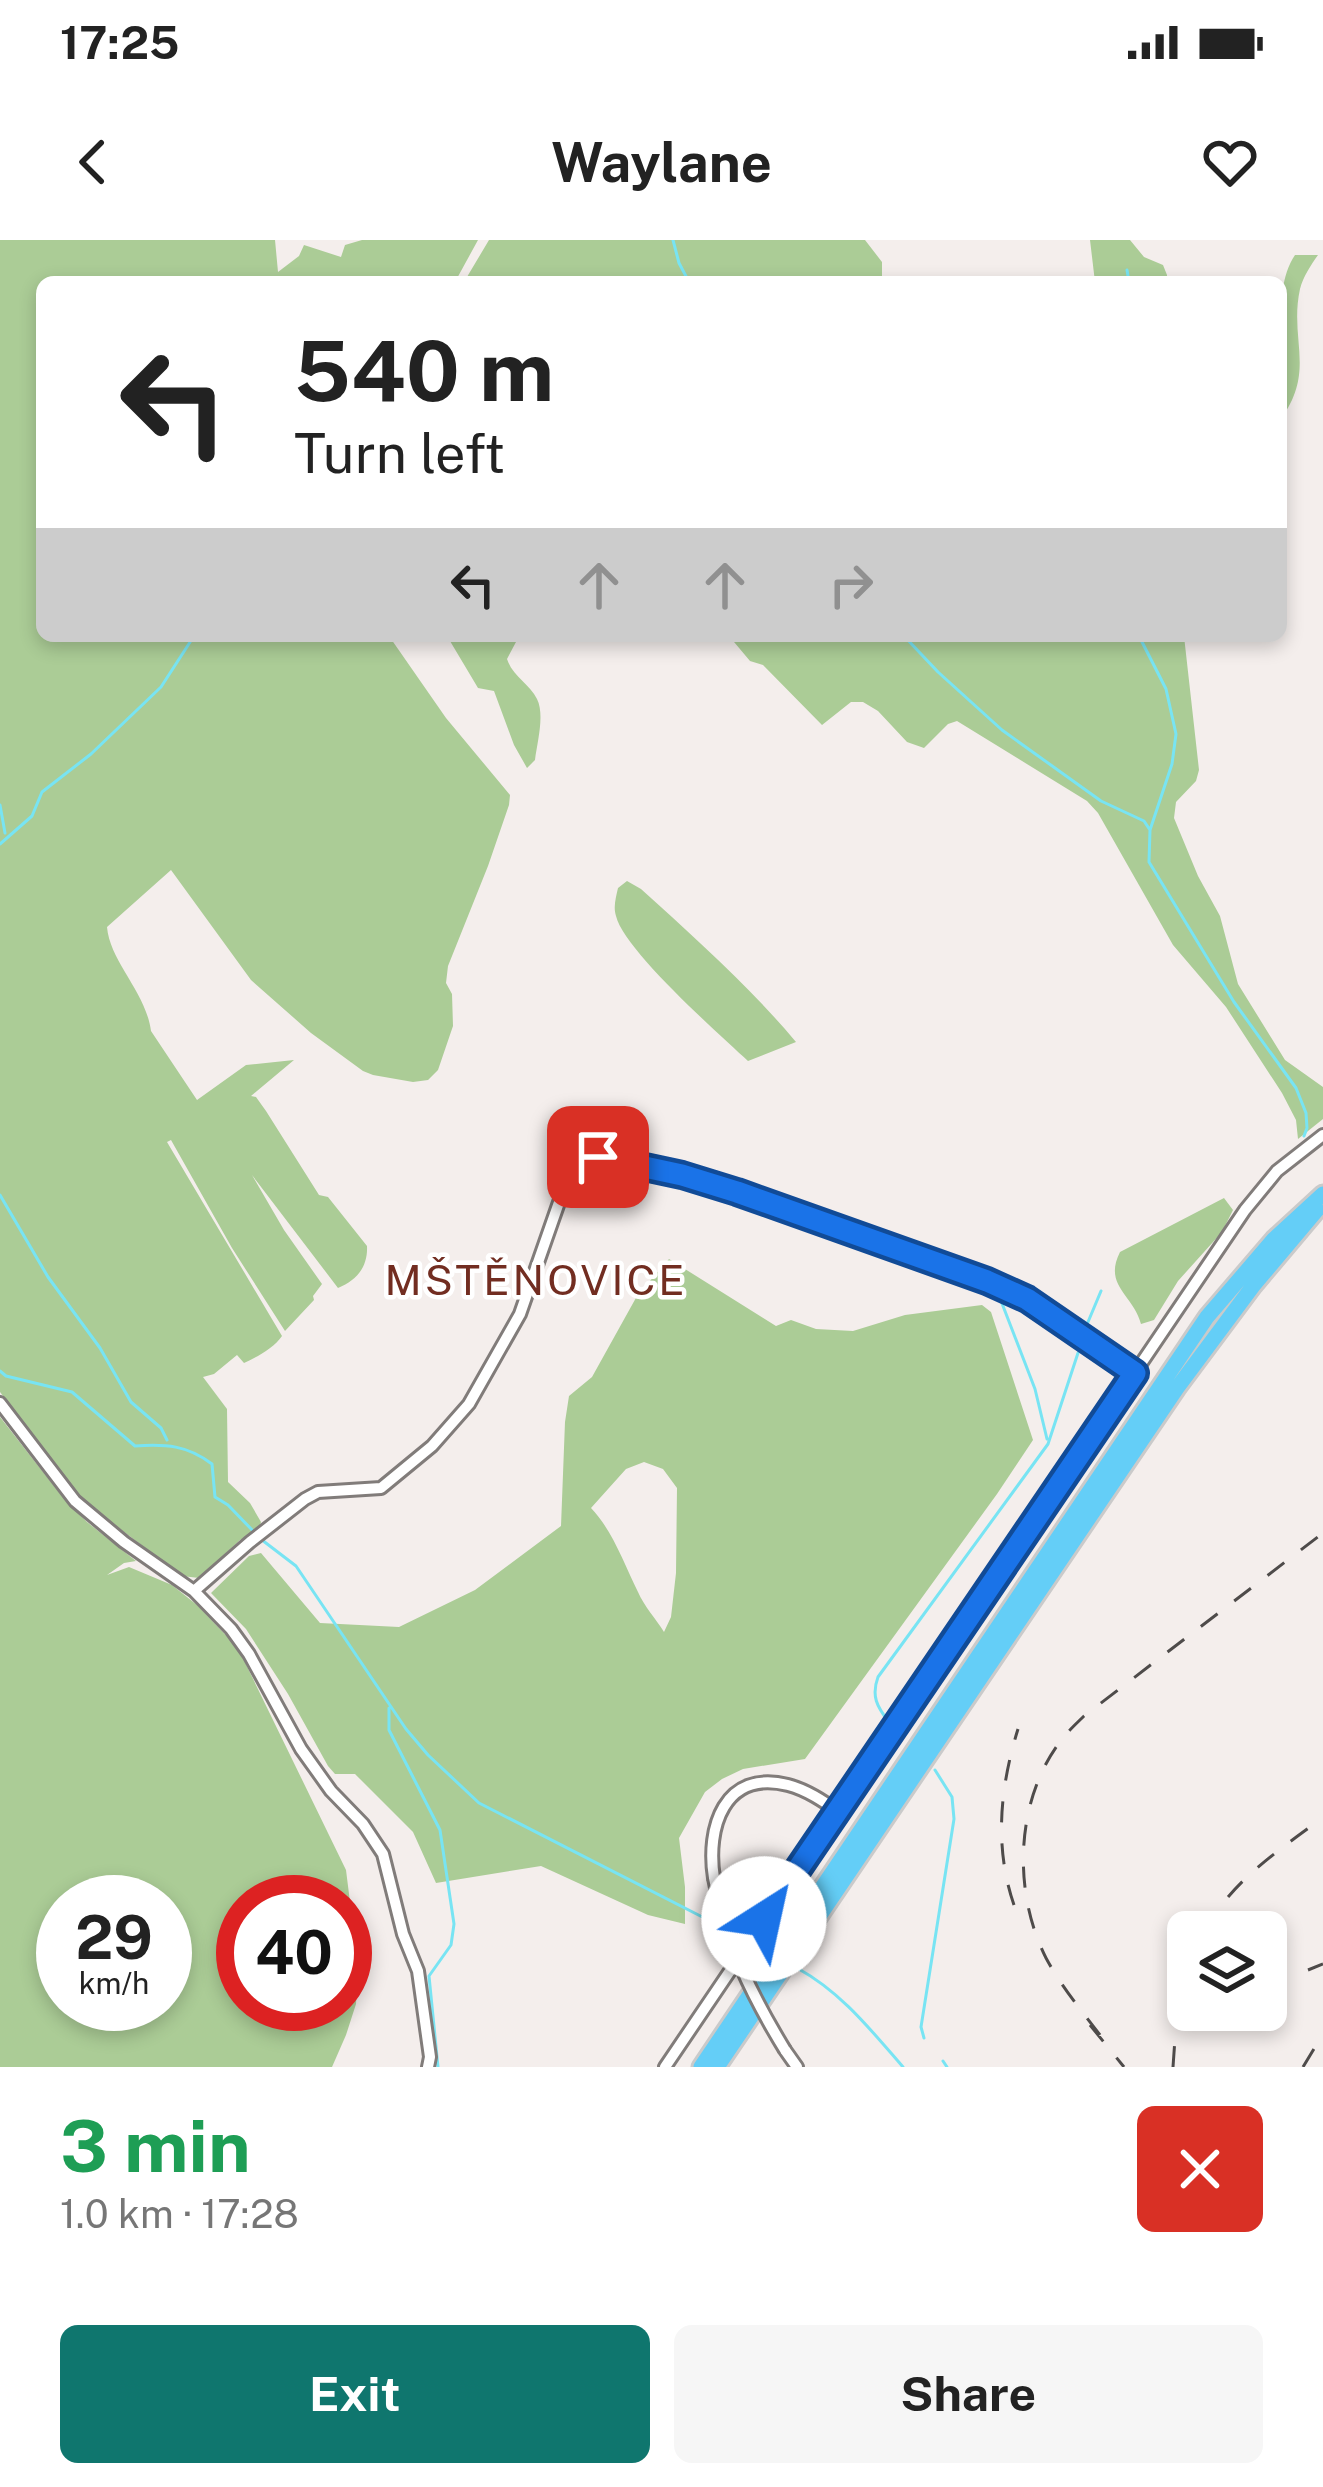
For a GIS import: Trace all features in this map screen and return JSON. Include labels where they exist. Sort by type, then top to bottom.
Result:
[{"type":"highway","points":[[701,2067],[1207,1317],[1274,1239],[1323,1194]]},
{"type":"highway","points":[[717,2067],[1177,1388],[1253,1286],[1323,1204]]},
{"type":"street","points":[[665,2067],[1256,1196],[1291,1158],[1323,1136]]},
{"type":"street","points":[[194,1591],[318,1492],[381,1488],[432,1446],[469,1404],[520,1314],[572,1168],[582,1160],[598,1157],[682,1175],[987,1281],[1027,1299],[1135,1373]]},
{"type":"street","points":[[0,1403],[75,1502],[194,1591],[231,1629],[301,1749],[383,1854],[403,1934],[418,1971],[428,2067]]},
{"type":"street","points":[[797,2067],[741,1970],[714,1878],[711,1844],[715,1822],[727,1803],[745,1790],[772,1783],[791,1786],[839,1812]]},
{"type":"green space","points":[[0,240],[275,240],[278,272],[299,256],[304,245],[341,257],[345,245],[362,240],[478,240],[458,276],[36,276],[36,642],[393,642],[446,718],[510,795],[448,966],[453,1026],[438,1070],[428,1080],[413,1082],[363,1071],[311,1033],[251,980],[171,870],[107,927],[114,953],[142,1003],[151,1031],[197,1100],[246,1065],[294,1060],[251,1096],[266,1111],[319,1195],[328,1197],[367,1246],[360,1272],[338,1288],[252,1175],[322,1284],[314,1300],[285,1331],[171,1140],[167,1142],[282,1336],[254,1358],[244,1363],[237,1355],[203,1377],[227,1409],[228,1482],[250,1503],[261,1522],[259,1529],[199,1578],[182,1576],[72,1488],[0,1392]]},
{"type":"green space","points":[[489,240],[865,240],[882,262],[882,276],[468,276]]},
{"type":"green space","points":[[1090,240],[1130,240],[1144,257],[1163,265],[1167,275],[1167,276],[1094,276]]},
{"type":"green space","points":[[1295,255],[1318,255],[1300,289],[1299,370],[1287,408],[1286,276]]},
{"type":"green space","points":[[451,642],[516,642],[507,659],[539,706],[535,760],[527,768],[494,691],[478,688]]},
{"type":"green space","points":[[734,642],[1185,642],[1199,770],[1196,781],[1176,802],[1174,818],[1220,916],[1238,984],[1285,1060],[1323,1087],[1323,1119],[1298,1139],[1296,1120],[1282,1093],[1226,1007],[1173,945],[1087,801],[957,721],[924,748],[907,742],[863,702],[851,702],[822,725],[763,665],[750,661]]},
{"type":"green space","points":[[627,881],[721,963],[796,1042],[748,1061],[696,1012],[623,931],[615,906],[618,888]]},
{"type":"green space","points":[[1224,1198],[1233,1210],[1222,1232],[1178,1281],[1154,1320],[1141,1324],[1117,1282],[1120,1252]]},
{"type":"green space","points":[[669,1259],[776,1326],[791,1320],[816,1329],[853,1331],[905,1315],[982,1305],[991,1312],[1033,1440],[805,1759],[743,1769],[705,1792],[679,1838],[685,1924],[648,1915],[541,1866],[436,1883],[413,1832],[355,1774],[335,1774],[328,1766],[246,1629],[211,1593],[249,1556],[261,1553],[320,1623],[399,1627],[475,1590],[561,1526],[569,1396],[592,1377],[637,1296]],"holes":[[[644,1462],[663,1469],[677,1488],[676,1573],[671,1617],[664,1632],[591,1508],[626,1469]]]},
{"type":"green space","points":[[0,1417],[61,1495],[136,1561],[107,1575],[129,1567],[172,1585],[238,1648],[347,1875],[216,1875],[216,2031],[347,2031],[332,2067],[0,2067]]},
{"type":"waterway","points":[[673,240],[686,276]]},
{"type":"waterway","points":[[1127,270],[1128,276]]},
{"type":"waterway","points":[[0,844],[32,816],[42,792],[91,754],[161,687],[190,642]]},
{"type":"waterway","points":[[910,642],[1002,730],[1101,801],[1144,821],[1150,830]]},
{"type":"waterway","points":[[1142,642],[1166,689],[1176,734],[1172,764],[1150,830],[1149,862],[1234,1002],[1296,1088],[1306,1113],[1304,1136]]},
{"type":"waterway","points":[[0,805],[5,833]]},
{"type":"waterway","points":[[0,1195],[131,1402],[161,1428],[167,1440]]},
{"type":"waterway","points":[[1088,1322],[1101,1291]]},
{"type":"waterway","points":[[998,1293],[1035,1389],[1047,1439]]},
{"type":"waterway","points":[[889,1722],[876,1701],[878,1677],[1048,1444],[1078,1353]]},
{"type":"waterway","points":[[0,1371],[72,1392],[135,1446],[176,1447],[203,1458],[212,1464],[215,1497],[255,1533]]},
{"type":"waterway","points":[[262,1540],[296,1566],[406,1729],[479,1803],[720,1926]]},
{"type":"waterway","points":[[389,1708],[389,1730],[440,1830],[454,1924],[451,1945],[429,1976],[438,2067]]},
{"type":"waterway","points":[[924,2038],[921,2027],[954,1819],[952,1797],[935,1770]]},
{"type":"waterway","points":[[734,1933],[743,1938]]},
{"type":"waterway","points":[[755,1944],[766,1951]]},
{"type":"waterway","points":[[797,1968],[841,2000],[903,2067]]},
{"type":"waterway","points":[[943,2061],[947,2067]]},
{"type":"railway","points":[[1100,2035],[1046,1958],[1028,1905],[1024,1877],[1027,1820],[1044,1767],[1084,1716],[1323,1533]]},
{"type":"railway","points":[[1014,1905],[1004,1861],[1002,1817],[1018,1729]]},
{"type":"railway","points":[[1217,1911],[1242,1882],[1323,1817]]},
{"type":"railway","points":[[1308,1970],[1323,1964]]},
{"type":"railway","points":[[1090,2025],[1124,2067]]},
{"type":"railway","points":[[1173,2067],[1176,2031]]},
{"type":"railway","points":[[1303,2067],[1323,2034]]},
{"type":"district","name":"MŠTĚNOVICE","points":[[536,1280]]},
{"type":"route","points":[[598,1157],[737,1192],[987,1281],[1027,1299],[1135,1373],[764,1919]]}]
